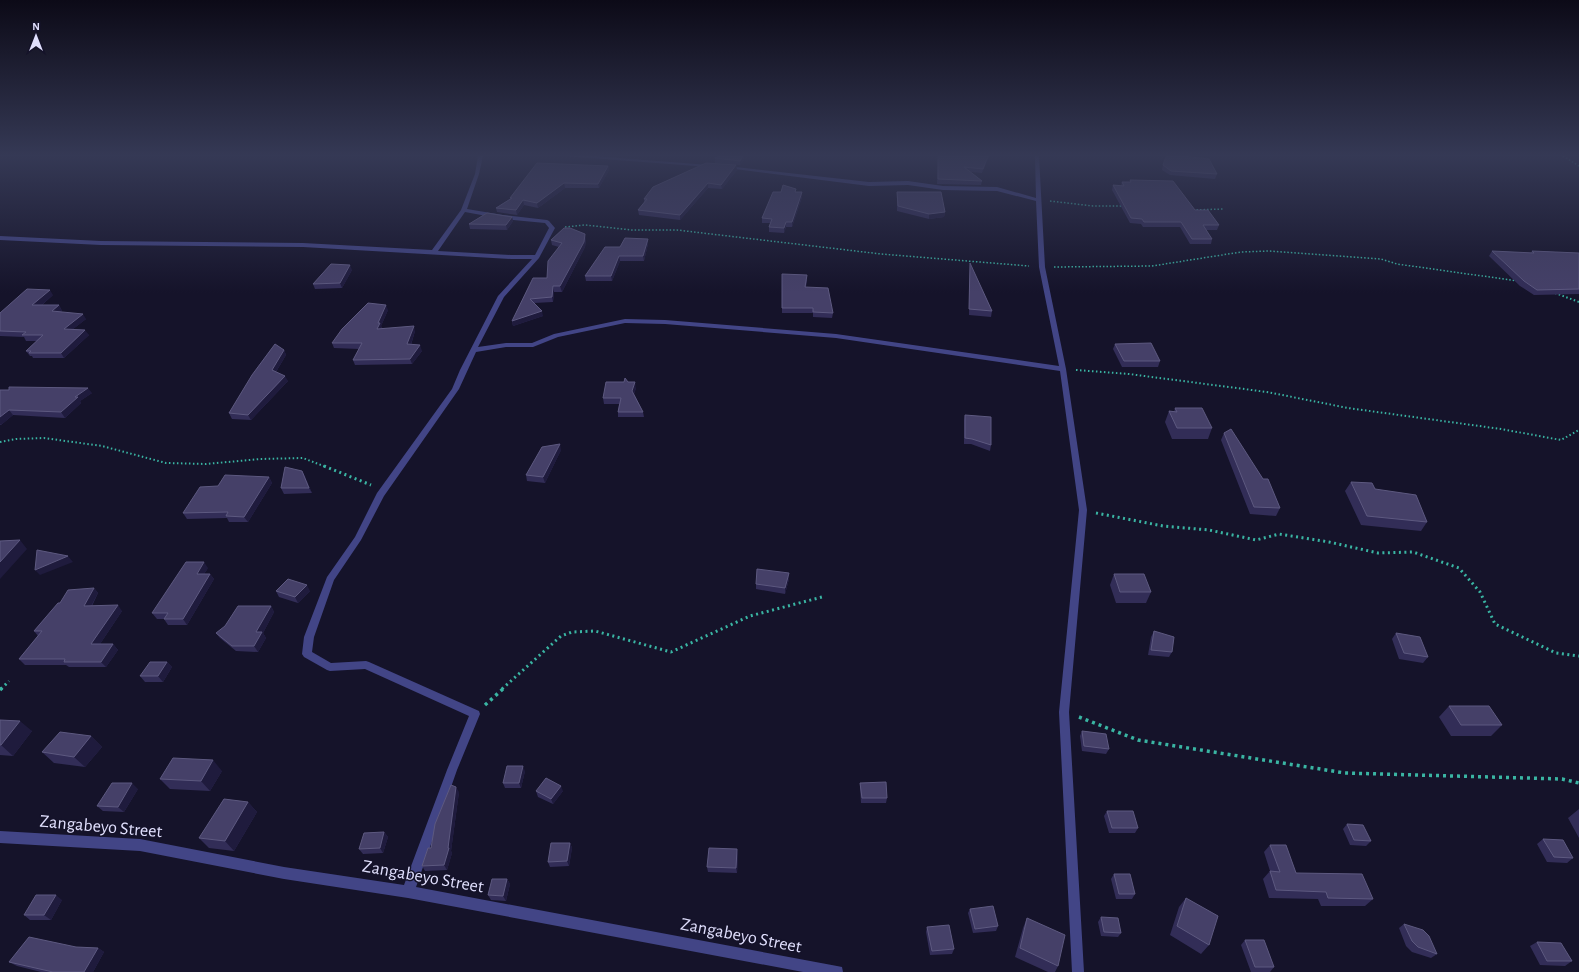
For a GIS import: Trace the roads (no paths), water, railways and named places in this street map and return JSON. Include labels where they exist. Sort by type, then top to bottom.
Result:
[{"type":"street","points":[[434,252],[464,210],[467,201]]},
{"type":"street","points":[[1039,201],[1042,267],[1063,369],[1083,510],[1064,712],[1078,972]]},
{"type":"street","points":[[408,892],[452,770],[475,714],[366,665],[330,667],[307,654],[309,637],[330,579],[358,538],[380,495],[455,389],[501,296],[537,257],[552,228],[548,222],[503,217],[464,210]]},
{"type":"street","points":[[0,238],[101,243],[303,245],[511,257],[537,257]]},
{"type":"street","points":[[473,350],[506,345],[533,345],[556,336],[625,321],[665,322],[836,336],[1063,369]]},
{"type":"street","name":"Zangabeyo Street","points":[[0,837],[140,845],[284,873],[408,892],[837,972]]}]
